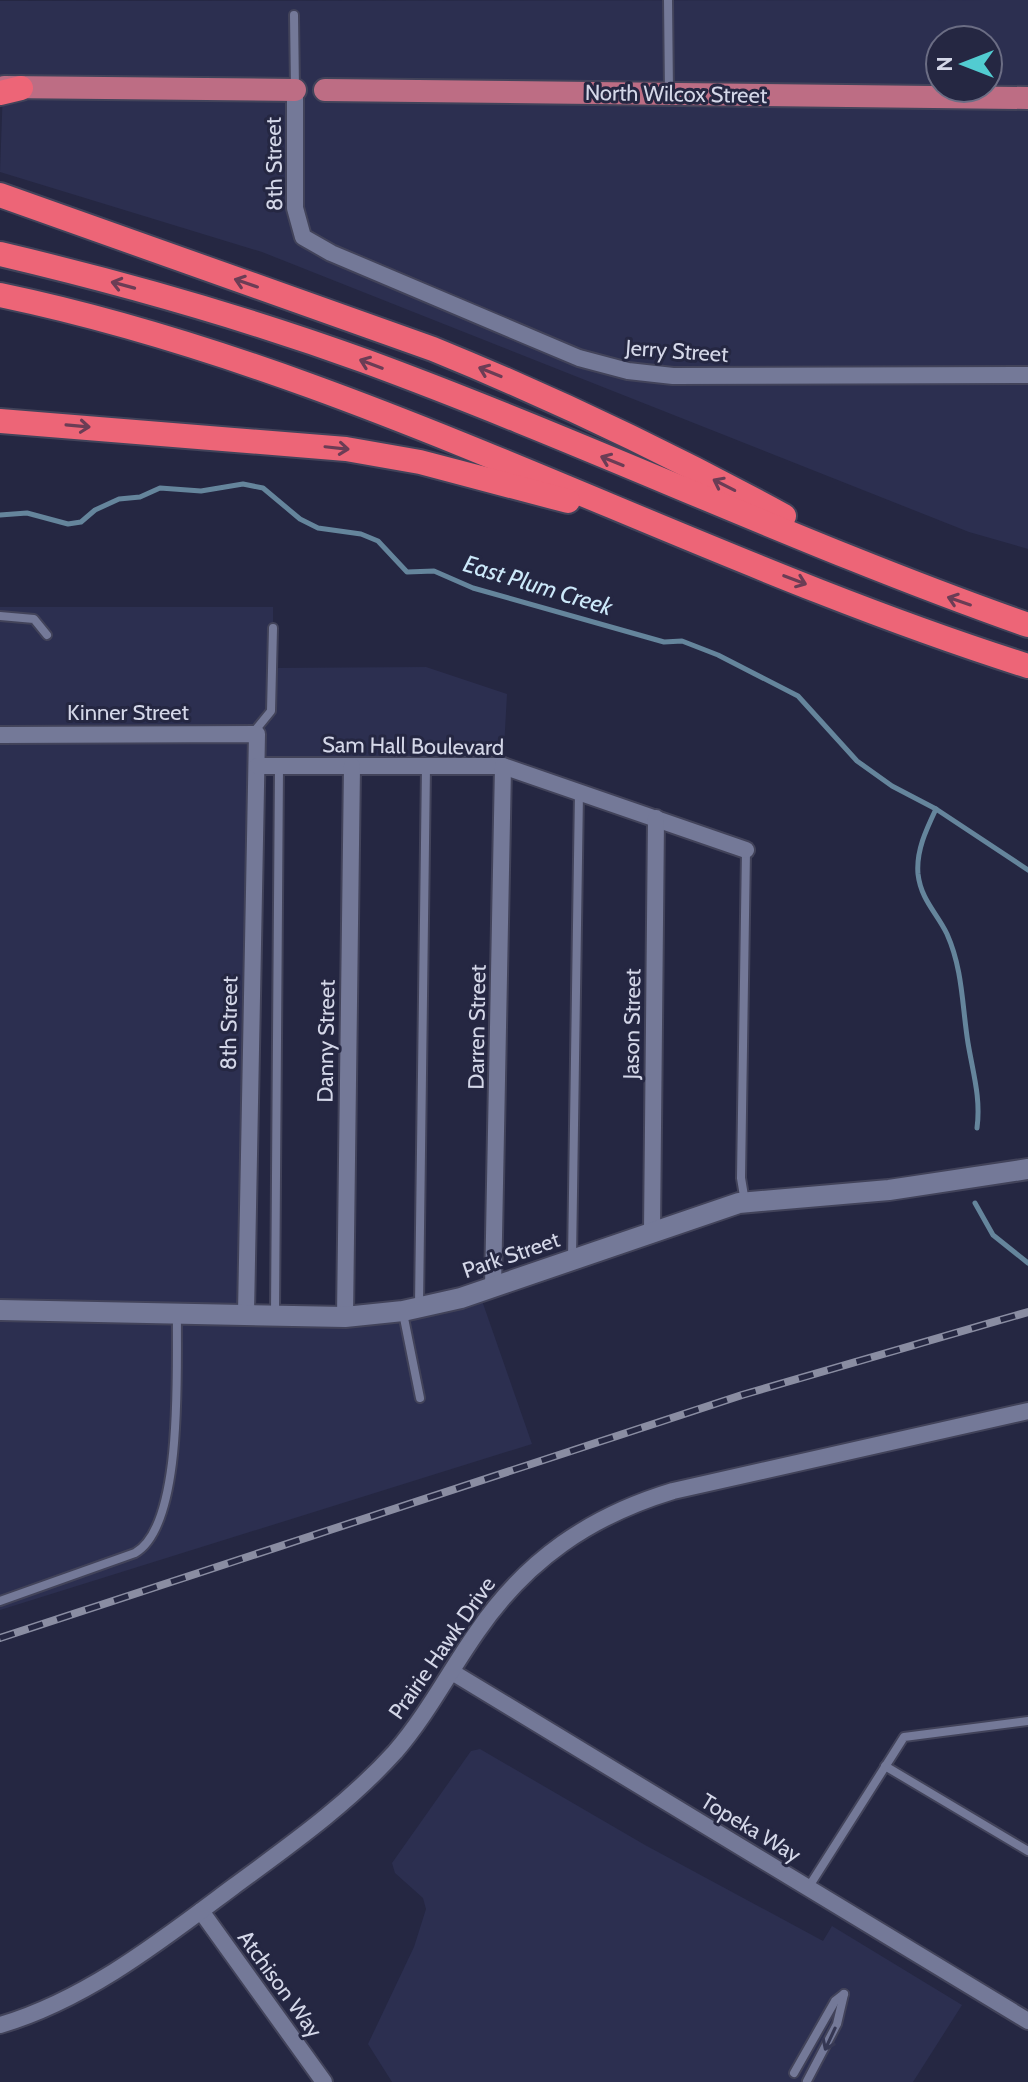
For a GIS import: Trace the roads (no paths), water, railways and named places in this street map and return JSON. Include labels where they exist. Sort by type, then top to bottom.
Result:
[{"type":"highway","points":[[1,195],[501,376],[567,405],[728,486],[891,575]]},
{"type":"highway","points":[[0,254],[159,295],[366,362],[891,575],[1028,625]]},
{"type":"highway","points":[[0,295],[220,355],[300,382],[473,447],[723,551],[1028,666]]},
{"type":"highway","points":[[0,421],[236,438],[395,457],[525,488],[723,551]]},
{"type":"main road","points":[[7,89],[295,90]]},
{"type":"main road","name":"North Wilcox Street","points":[[325,90],[1028,98]]},
{"type":"street","name":"8th Street","points":[[295,90],[295,208],[303,237]]},
{"type":"street","name":"Jerry Street","points":[[303,237],[331,253],[579,358],[619,369],[673,376],[1028,375]]},
{"type":"street","name":"8th Street","points":[[246,1313],[257,766],[255,734]]},
{"type":"street","name":"Kinner Street","points":[[0,735],[255,734]]},
{"type":"street","name":"Sam Hall Boulevard","points":[[257,766],[503,766],[746,850]]},
{"type":"street","name":"Danny Street","points":[[345,1317],[352,766]]},
{"type":"street","name":"Darren Street","points":[[493,1288],[503,766]]},
{"type":"street","name":"Jason Street","points":[[652,1231],[656,818]]},
{"type":"street","name":"Park Street","points":[[0,1310],[345,1317],[411,1310],[493,1288],[652,1231],[745,1203],[889,1190],[1028,1169]]},
{"type":"street","name":"Prairie Hawk Drive","points":[[0,2025],[83,1990],[201,1911],[306,1833],[360,1788],[397,1749],[493,1609],[523,1574],[559,1544],[627,1506],[702,1484],[1028,1411]]},
{"type":"street","name":"Topeka Way","points":[[452,1672],[1028,2021]]},
{"type":"street","name":"Atchison Way","points":[[201,1911],[324,2082]]},
{"type":"lane","points":[[668,0],[669,94]]},
{"type":"lane","points":[[294,15],[295,90]]},
{"type":"lane","points":[[0,616],[34,619],[47,635]]},
{"type":"lane","points":[[255,734],[271,711],[273,628]]},
{"type":"lane","points":[[275,1315],[279,766]]},
{"type":"lane","points":[[420,1398],[411,1310],[426,766]]},
{"type":"lane","points":[[572,1259],[579,791]]},
{"type":"lane","points":[[745,1203],[741,1178],[746,850]]},
{"type":"lane","points":[[0,1601],[135,1553],[152,1540],[164,1502],[173,1441],[177,1312]]},
{"type":"lane","points":[[808,1888],[904,1737],[1028,1721]]},
{"type":"lane","points":[[885,1766],[1028,1851]]},
{"type":"lane","points":[[794,2073],[835,2001],[844,1994],[837,2024],[807,2081]]},
{"type":"waterway","name":"East Plum Creek","points":[[0,515],[27,513],[68,524],[81,522],[95,510],[119,499],[140,497],[160,488],[201,491],[243,484],[263,488],[300,519],[318,528],[361,534],[378,541],[407,572],[434,571],[473,588],[664,642],[682,641],[718,655],[798,696],[857,761],[1028,870]]},
{"type":"waterway","points":[[936,809],[920,849],[918,874],[922,891],[947,934],[956,961],[977,1096],[977,1128]]},
{"type":"waterway","points":[[975,1203],[993,1235],[1028,1263]]},
{"type":"railway","points":[[0,1638],[742,1395],[1028,1312]]}]
